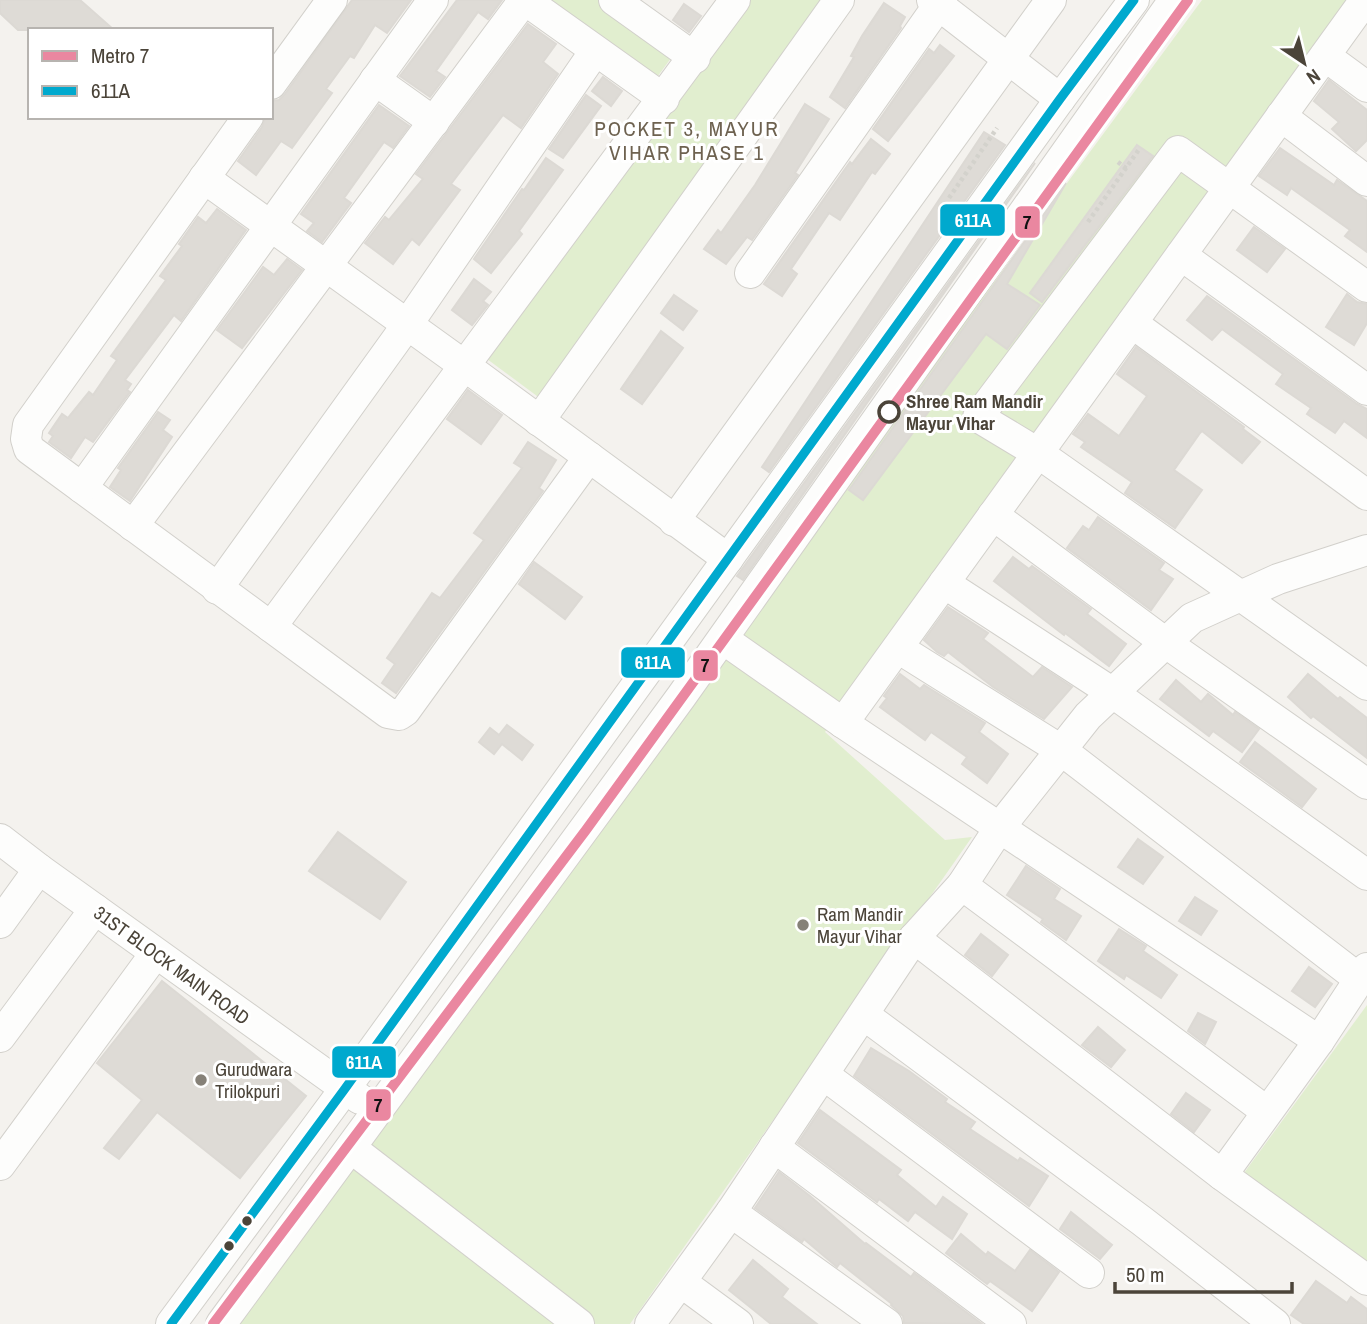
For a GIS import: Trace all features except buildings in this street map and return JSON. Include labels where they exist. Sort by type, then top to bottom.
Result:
[{"type":"street","points":[[273,81],[332,0]]},
{"type":"street","points":[[82,488],[433,0]]},
{"type":"street","points":[[133,526],[525,0],[664,99]]},
{"type":"street","points":[[271,627],[695,58],[735,0]]},
{"type":"street","points":[[539,421],[839,0]]},
{"type":"street","points":[[674,521],[1051,0]]},
{"type":"street","points":[[171,1324],[344,1090],[1134,0]]},
{"type":"street","points":[[221,1324],[723,639],[1174,0]]},
{"type":"street","points":[[843,723],[1365,0]]},
{"type":"street","points":[[750,273],[938,2],[1060,99]]},
{"type":"street","points":[[628,4],[695,58]]},
{"type":"street","points":[[217,589],[407,325],[595,51]]},
{"type":"street","points":[[1325,56],[1367,87]]},
{"type":"street","points":[[375,80],[434,122]]},
{"type":"street","points":[[1281,116],[1367,180]]},
{"type":"street","points":[[247,119],[28,425],[26,439],[29,449],[388,713],[399,715],[405,711],[589,457]]},
{"type":"street","points":[[1367,288],[1178,151],[978,417],[1038,453],[1367,685]]},
{"type":"street","points":[[204,178],[728,559]]},
{"type":"street","points":[[1181,255],[1367,390]]},
{"type":"street","points":[[1132,323],[1367,495]]},
{"type":"street","points":[[993,515],[1166,643],[1367,784]]},
{"type":"street","points":[[650,1324],[731,1212],[914,939],[962,885],[1000,827],[1088,716],[1192,618],[1278,579],[1367,550]]},
{"type":"street","points":[[944,583],[1114,693],[1367,875]]},
{"type":"street","points":[[723,639],[843,723],[1319,1041]]},
{"type":"street","points":[[898,648],[1061,750],[1363,973],[1319,1041],[1222,1175]]},
{"type":"street","name":"31ST BLOCK MAIN ROAD","points":[[0,839],[344,1090],[378,1111]]},
{"type":"street","points":[[0,923],[39,869]]},
{"type":"street","points":[[962,885],[1266,1111]]},
{"type":"street","points":[[0,1037],[95,909]]},
{"type":"street","points":[[914,939],[1222,1175],[1367,1280]]},
{"type":"street","points":[[1,1161],[155,954]]},
{"type":"street","points":[[864,1015],[1142,1221],[1275,1324]]},
{"type":"street","points":[[824,1075],[1090,1273]]},
{"type":"street","points":[[774,1147],[1011,1324]]},
{"type":"street","points":[[351,1148],[579,1324]]},
{"type":"street","points":[[731,1212],[887,1324]]},
{"type":"street","points":[[681,1282],[738,1324]]},
{"type":"path","points":[[949,198],[997,128]]},
{"type":"path","points":[[1088,222],[1140,148]]},
{"type":"green space","points":[[538,0],[600,0],[674,54],[652,84]]},
{"type":"green space","points":[[748,0],[830,0],[541,399],[487,359]]},
{"type":"green space","points":[[1202,0],[1354,0],[825,732],[945,840],[972,837],[630,1324],[226,1324]]},
{"type":"green space","points":[[1367,1005],[1367,1285],[1233,1188]]},
{"type":"metro line","name":"7","points":[[213,1324],[586,830],[1188,0]]},
{"type":"transit line","name":"611A","points":[[171,1324],[344,1090],[1134,0]]},
{"type":"place","name":"Shree Ram Mandir Mayur Vihar","points":[[889,412]]},
{"type":"place","name":"Ram Mandir Mayur Vihar","points":[[803,925]]},
{"type":"place","name":"Gurudwara Trilokpuri","points":[[201,1080]]},
{"type":"district","name":"POCKET 3, MAYUR VIHAR PHASE 1","points":[[687,141]]}]
